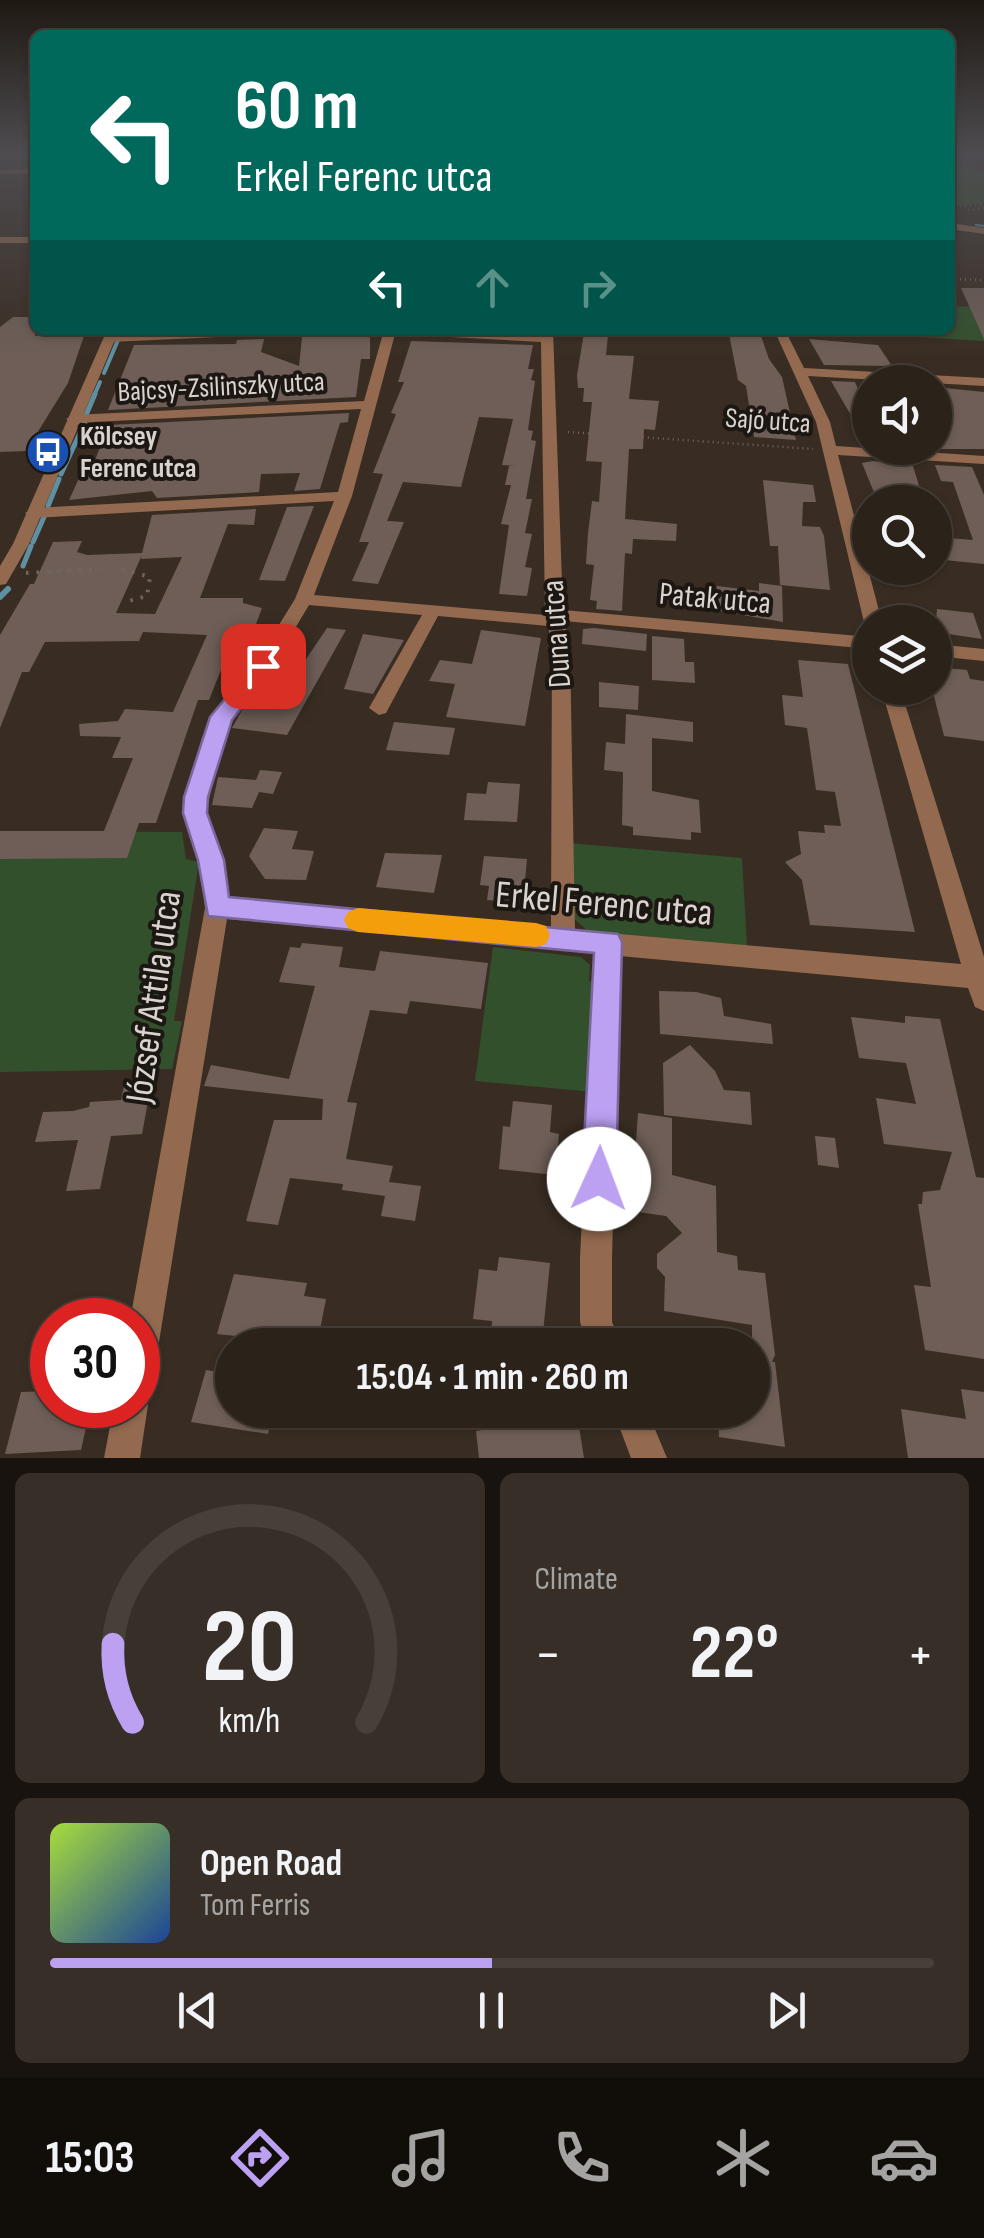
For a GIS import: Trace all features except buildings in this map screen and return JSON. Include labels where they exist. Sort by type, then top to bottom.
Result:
[{"type":"street","points":[[955,227],[984,230]]},
{"type":"street","points":[[955,239],[984,240]]},
{"type":"street","points":[[0,240],[30,240]]},
{"type":"street","points":[[3,577],[112,335]]},
{"type":"street","name":"József Attila utca","points":[[150,1298],[217,908],[211,860],[195,813],[212,738],[233,698],[249,686],[304,599],[344,496],[390,335]]},
{"type":"street","name":"Duna utca","points":[[547,335],[555,618],[561,646],[563,937]]},
{"type":"street","points":[[782,335],[830,450],[869,605]]},
{"type":"street","points":[[800,372],[984,382]]},
{"type":"street","name":"Bajcsy-Zsilinszky utca","points":[[73,419],[371,404]]},
{"type":"street","name":"Sajó utca","points":[[830,450],[984,460]]},
{"type":"street","points":[[33,513],[344,496]]},
{"type":"street","name":"Patak utca","points":[[304,599],[852,642]]},
{"type":"street","points":[[379,708],[432,610]]},
{"type":"street","points":[[952,652],[984,655]]},
{"type":"street","points":[[896,705],[982,985]]},
{"type":"street","name":"Erkel Ferenc utca","points":[[217,908],[563,937],[982,985]]},
{"type":"street","points":[[598,1328],[596,1258],[608,942]]},
{"type":"street","points":[[122,1458],[127,1428]]},
{"type":"street","points":[[637,1428],[649,1458]]},
{"type":"path","points":[[955,278],[984,280]]},
{"type":"path","name":"Sajó utca","points":[[548,431],[830,450]]},
{"type":"path","points":[[3,577],[118,568],[150,577],[148,596],[126,602]]},
{"type":"green space","points":[[955,306],[984,307],[984,341],[885,335],[955,335]]},
{"type":"green space","points":[[0,831],[182,832],[186,859],[199,862],[174,1021],[182,1021],[172,1069],[0,1072]]},
{"type":"green space","points":[[568,843],[742,858],[747,946],[588,931],[571,916]]},
{"type":"green space","points":[[493,947],[581,957],[590,965],[589,981],[596,982],[593,1092],[475,1081]]},
{"type":"waterway","points":[[976,225],[984,226]]},
{"type":"waterway","points":[[104,373],[118,340]]},
{"type":"waterway","points":[[94,396],[100,382]]},
{"type":"waterway","points":[[86,415],[95,394]]},
{"type":"waterway","points":[[61,474],[85,422]]},
{"type":"waterway","points":[[48,506],[59,479]]},
{"type":"waterway","points":[[33,542],[44,517]]},
{"type":"waterway","points":[[23,566],[31,546]]},
{"type":"waterway","points":[[0,597],[8,589]]},
{"type":"slow traffic","points":[[358,920],[536,935]]},
{"type":"place","name":"Kölcsey Ferenc utca","points":[[48,452]]},
{"type":"route","points":[[263,666],[221,717],[196,797],[195,813],[211,860],[217,908],[608,942],[599,1179]]}]
